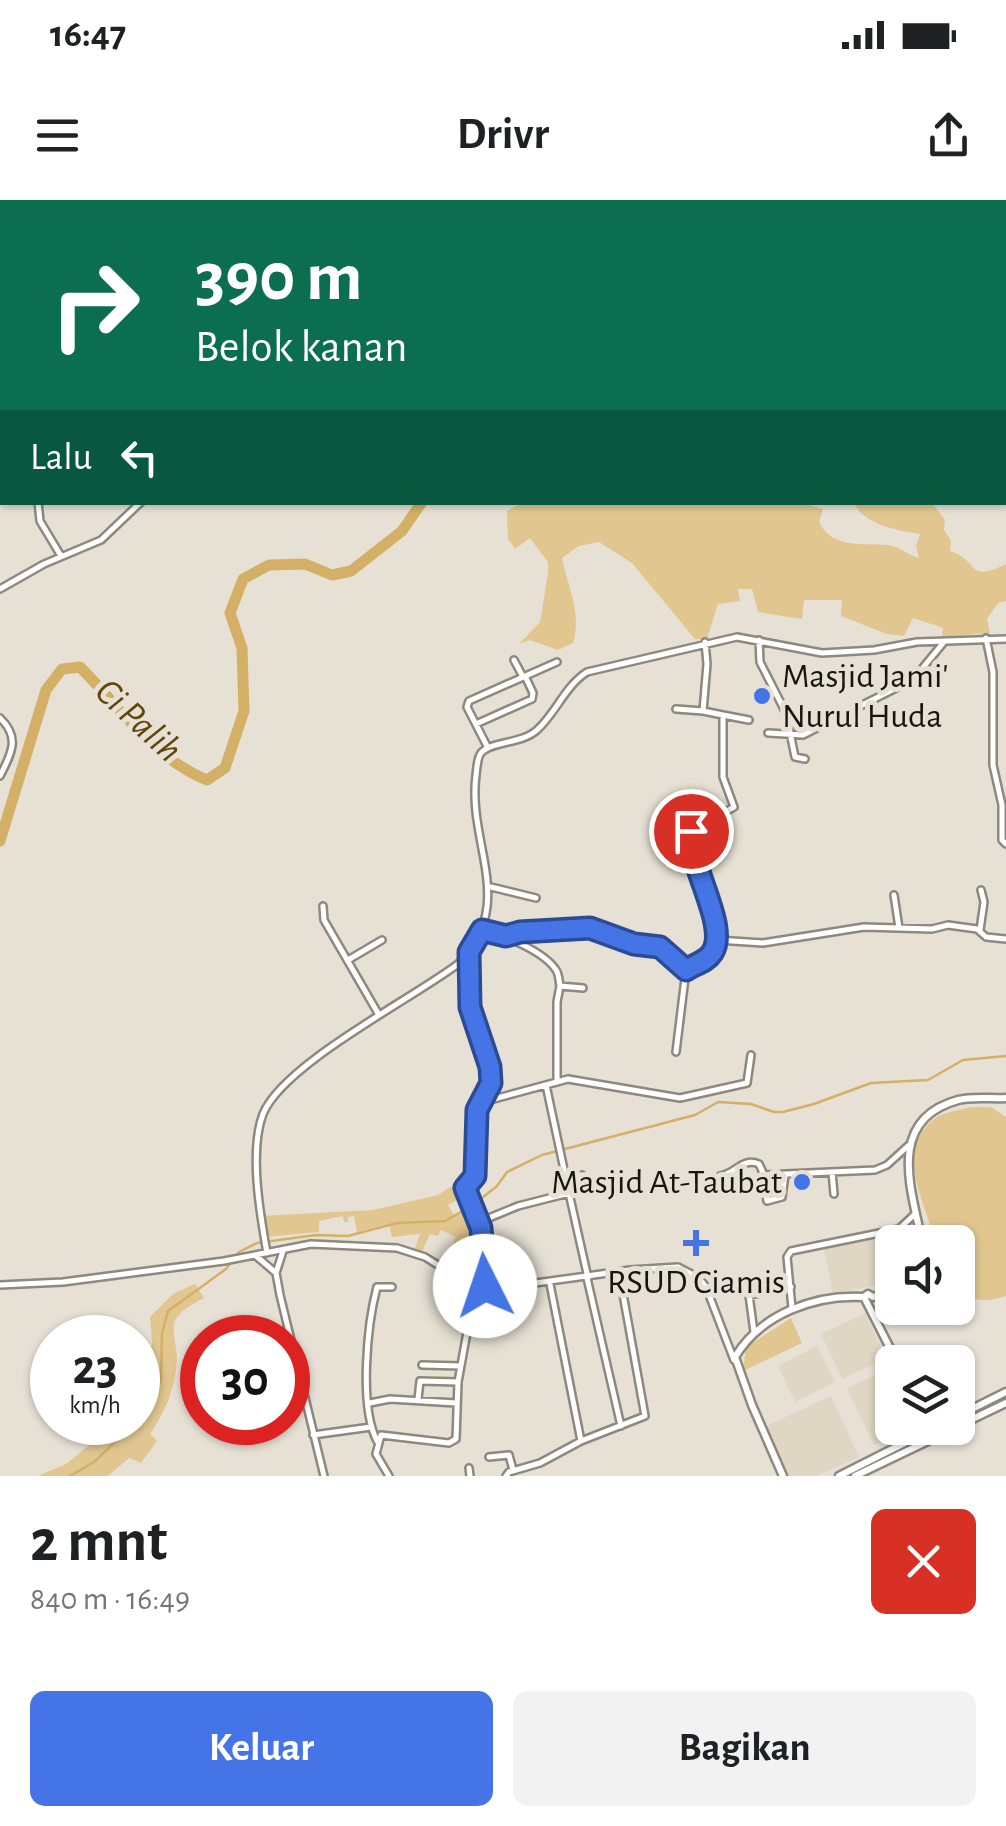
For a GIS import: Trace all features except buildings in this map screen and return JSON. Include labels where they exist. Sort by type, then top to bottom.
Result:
[{"type":"street","points":[[38,505],[40,521],[61,556]]},
{"type":"street","points":[[0,589],[61,556],[102,540],[137,505]]},
{"type":"street","points":[[267,1253],[257,1141],[264,1112],[292,1079],[378,1016],[432,984],[469,952],[482,930],[490,887],[474,805],[479,757],[488,748],[522,740],[536,731],[583,674],[705,642],[737,637],[822,653],[874,650],[917,642],[1006,639]]},
{"type":"street","points":[[986,638],[993,672],[993,765],[1002,806],[1002,840],[1006,844]]},
{"type":"street","points":[[759,640],[760,662],[786,713],[796,757],[805,759]]},
{"type":"street","points":[[702,711],[705,642]]},
{"type":"street","points":[[768,732],[791,736],[808,733],[913,678],[944,642]]},
{"type":"street","points":[[476,724],[532,699],[534,695],[514,660]]},
{"type":"street","points":[[488,748],[467,705],[469,701],[556,662]]},
{"type":"street","points":[[676,708],[748,720]]},
{"type":"street","points":[[686,970],[710,957],[717,940],[715,911],[692,855],[690,835],[691,830],[734,807],[722,777],[723,715]]},
{"type":"street","points":[[0,718],[14,738],[14,747],[0,776]]},
{"type":"street","points":[[490,887],[536,898]]},
{"type":"street","points":[[980,930],[984,902],[981,890]]},
{"type":"street","points":[[894,894],[899,928]]},
{"type":"street","points":[[322,906],[323,918],[378,1016]]},
{"type":"street","points":[[717,940],[763,943],[864,928],[948,926],[980,930],[986,936],[1006,939]]},
{"type":"street","points":[[506,936],[590,928],[634,944],[660,947],[686,970]]},
{"type":"street","points":[[482,930],[506,936],[556,970],[560,986],[557,1082]]},
{"type":"street","points":[[348,960],[382,940]]},
{"type":"street","points":[[469,952],[471,1011],[491,1073],[490,1090],[480,1103],[475,1176],[465,1188],[479,1222],[486,1290]]},
{"type":"street","points":[[676,1052],[686,970]]},
{"type":"street","points":[[560,986],[583,988]]},
{"type":"street","points":[[480,1103],[571,1079],[682,1098],[747,1083],[752,1056]]},
{"type":"street","points":[[546,1084],[621,1426]]},
{"type":"street","points":[[762,1174],[882,1169],[910,1145],[930,1116],[944,1105],[974,1098],[1004,1100]]},
{"type":"street","points":[[910,1145],[908,1178],[919,1225]]},
{"type":"street","points":[[720,1176],[732,1173],[743,1163],[760,1164],[764,1198],[768,1201],[785,1194],[784,1174]]},
{"type":"street","points":[[832,1172],[834,1194]]},
{"type":"street","points":[[566,1180],[582,1176]]},
{"type":"street","points":[[479,1222],[518,1206],[569,1193]]},
{"type":"street","points":[[902,1225],[916,1213]]},
{"type":"street","points":[[792,1308],[786,1257],[791,1251],[875,1234]]},
{"type":"street","points":[[0,1286],[63,1282],[242,1259],[312,1244],[397,1248],[425,1257],[475,1288],[486,1290],[678,1267],[699,1278],[706,1287],[783,1476]]},
{"type":"street","points":[[284,1248],[276,1274],[324,1476]]},
{"type":"street","points":[[255,1256],[276,1274]]},
{"type":"street","points":[[506,1476],[645,1416],[619,1272]]},
{"type":"street","points":[[550,1284],[581,1442]]},
{"type":"street","points":[[389,1476],[377,1458],[378,1441],[371,1427],[367,1329],[376,1287],[392,1286]]},
{"type":"street","points":[[755,1335],[748,1296],[791,1287]]},
{"type":"street","points":[[378,1441],[383,1434],[454,1442],[458,1382],[475,1288]]},
{"type":"street","points":[[734,1360],[746,1341],[792,1308],[831,1299],[875,1297]]},
{"type":"street","points":[[869,1299],[889,1345]]},
{"type":"street","points":[[726,1338],[746,1341]]},
{"type":"street","points":[[422,1365],[461,1366]]},
{"type":"street","points":[[418,1399],[420,1381],[458,1382]]},
{"type":"street","points":[[975,1409],[1006,1392]]},
{"type":"street","points":[[370,1402],[418,1399],[457,1403]]},
{"type":"street","points":[[990,1400],[994,1408]]},
{"type":"street","points":[[975,1413],[1006,1403]]},
{"type":"street","points":[[313,1435],[371,1427]]},
{"type":"street","points":[[839,1476],[902,1445]]},
{"type":"street","points":[[855,1476],[907,1445]]},
{"type":"street","points":[[489,1457],[509,1455],[514,1470]]},
{"type":"shaded area","points":[[518,505],[808,505],[823,509],[819,522],[840,541],[891,546],[919,558],[916,546],[920,534],[873,521],[855,505],[934,505],[945,520],[950,551],[979,571],[1006,564],[1006,601],[998,603],[987,619],[990,633],[942,637],[943,628],[913,618],[904,636],[887,634],[841,616],[842,600],[804,600],[802,619],[758,612],[752,589],[738,589],[740,601],[718,604],[707,639],[695,639],[632,563],[599,542],[579,546],[562,558],[575,611],[573,643],[558,650],[530,640],[519,644],[540,622],[548,562],[530,538],[515,549],[508,539],[507,511]]},
{"type":"shaded area","points":[[991,1107],[1006,1117],[1006,1296],[975,1299],[975,1225],[930,1225],[920,1195],[914,1162],[916,1146],[934,1119],[947,1113]]},
{"type":"shaded area","points":[[465,1184],[464,1196],[448,1205],[454,1215],[469,1207],[480,1233],[481,1265],[452,1246],[456,1237],[441,1230],[438,1236],[430,1234],[422,1252],[415,1249],[420,1234],[392,1237],[389,1224],[357,1232],[354,1216],[348,1217],[348,1222],[344,1222],[343,1216],[319,1221],[319,1232],[264,1237],[261,1216],[373,1210],[438,1195]]},
{"type":"shaded area","points":[[875,1238],[875,1285],[833,1294],[824,1249]]},
{"type":"shaded area","points":[[195,1284],[204,1298],[175,1320],[175,1378],[160,1416],[160,1315],[152,1315],[173,1294]]},
{"type":"shaded area","points":[[865,1313],[880,1345],[875,1345],[875,1363],[842,1379],[821,1334]]},
{"type":"shaded area","points":[[791,1318],[802,1343],[743,1371],[746,1347]]},
{"type":"shaded area","points":[[817,1346],[835,1382],[795,1402],[778,1366]]},
{"type":"shaded area","points":[[875,1375],[875,1445],[874,1445],[847,1388]]},
{"type":"shaded area","points":[[831,1396],[859,1457],[817,1476],[789,1476],[766,1426]]},
{"type":"shaded area","points":[[89,1445],[154,1445],[141,1463],[129,1458],[108,1476],[38,1476],[66,1464]]},
{"type":"waterway","name":"Ci Palih","points":[[0,841],[46,690],[62,669],[80,667],[154,746],[207,780],[225,768],[244,711],[242,648],[230,613],[243,579],[269,565],[305,564],[332,575],[351,571],[402,531],[420,505]]},
{"type":"waterway","points":[[160,1383],[162,1333],[168,1311],[226,1269],[239,1252],[257,1243],[316,1235],[348,1236],[397,1223],[445,1221],[473,1205],[497,1186],[507,1172],[542,1155],[695,1115],[718,1102],[751,1104],[783,1112],[871,1083],[928,1080],[963,1060],[1006,1056]]},
{"type":"waterway","points":[[70,1476],[94,1462],[112,1445]]},
{"type":"place","name":"Masjid Jami' Nurul Huda","points":[[762,696]]},
{"type":"place","name":"Masjid At-Taubat","points":[[802,1182]]},
{"type":"place","name":"RSUD Ciamis","points":[[696,1243]]},
{"type":"route","points":[[485,1286],[481,1228],[465,1188],[475,1176],[477,1110],[490,1090],[491,1073],[470,1007],[469,952],[482,930],[506,936],[515,932],[590,928],[634,944],[660,947],[686,970],[704,962],[716,946],[715,911],[700,882],[692,855],[691,831]]}]
